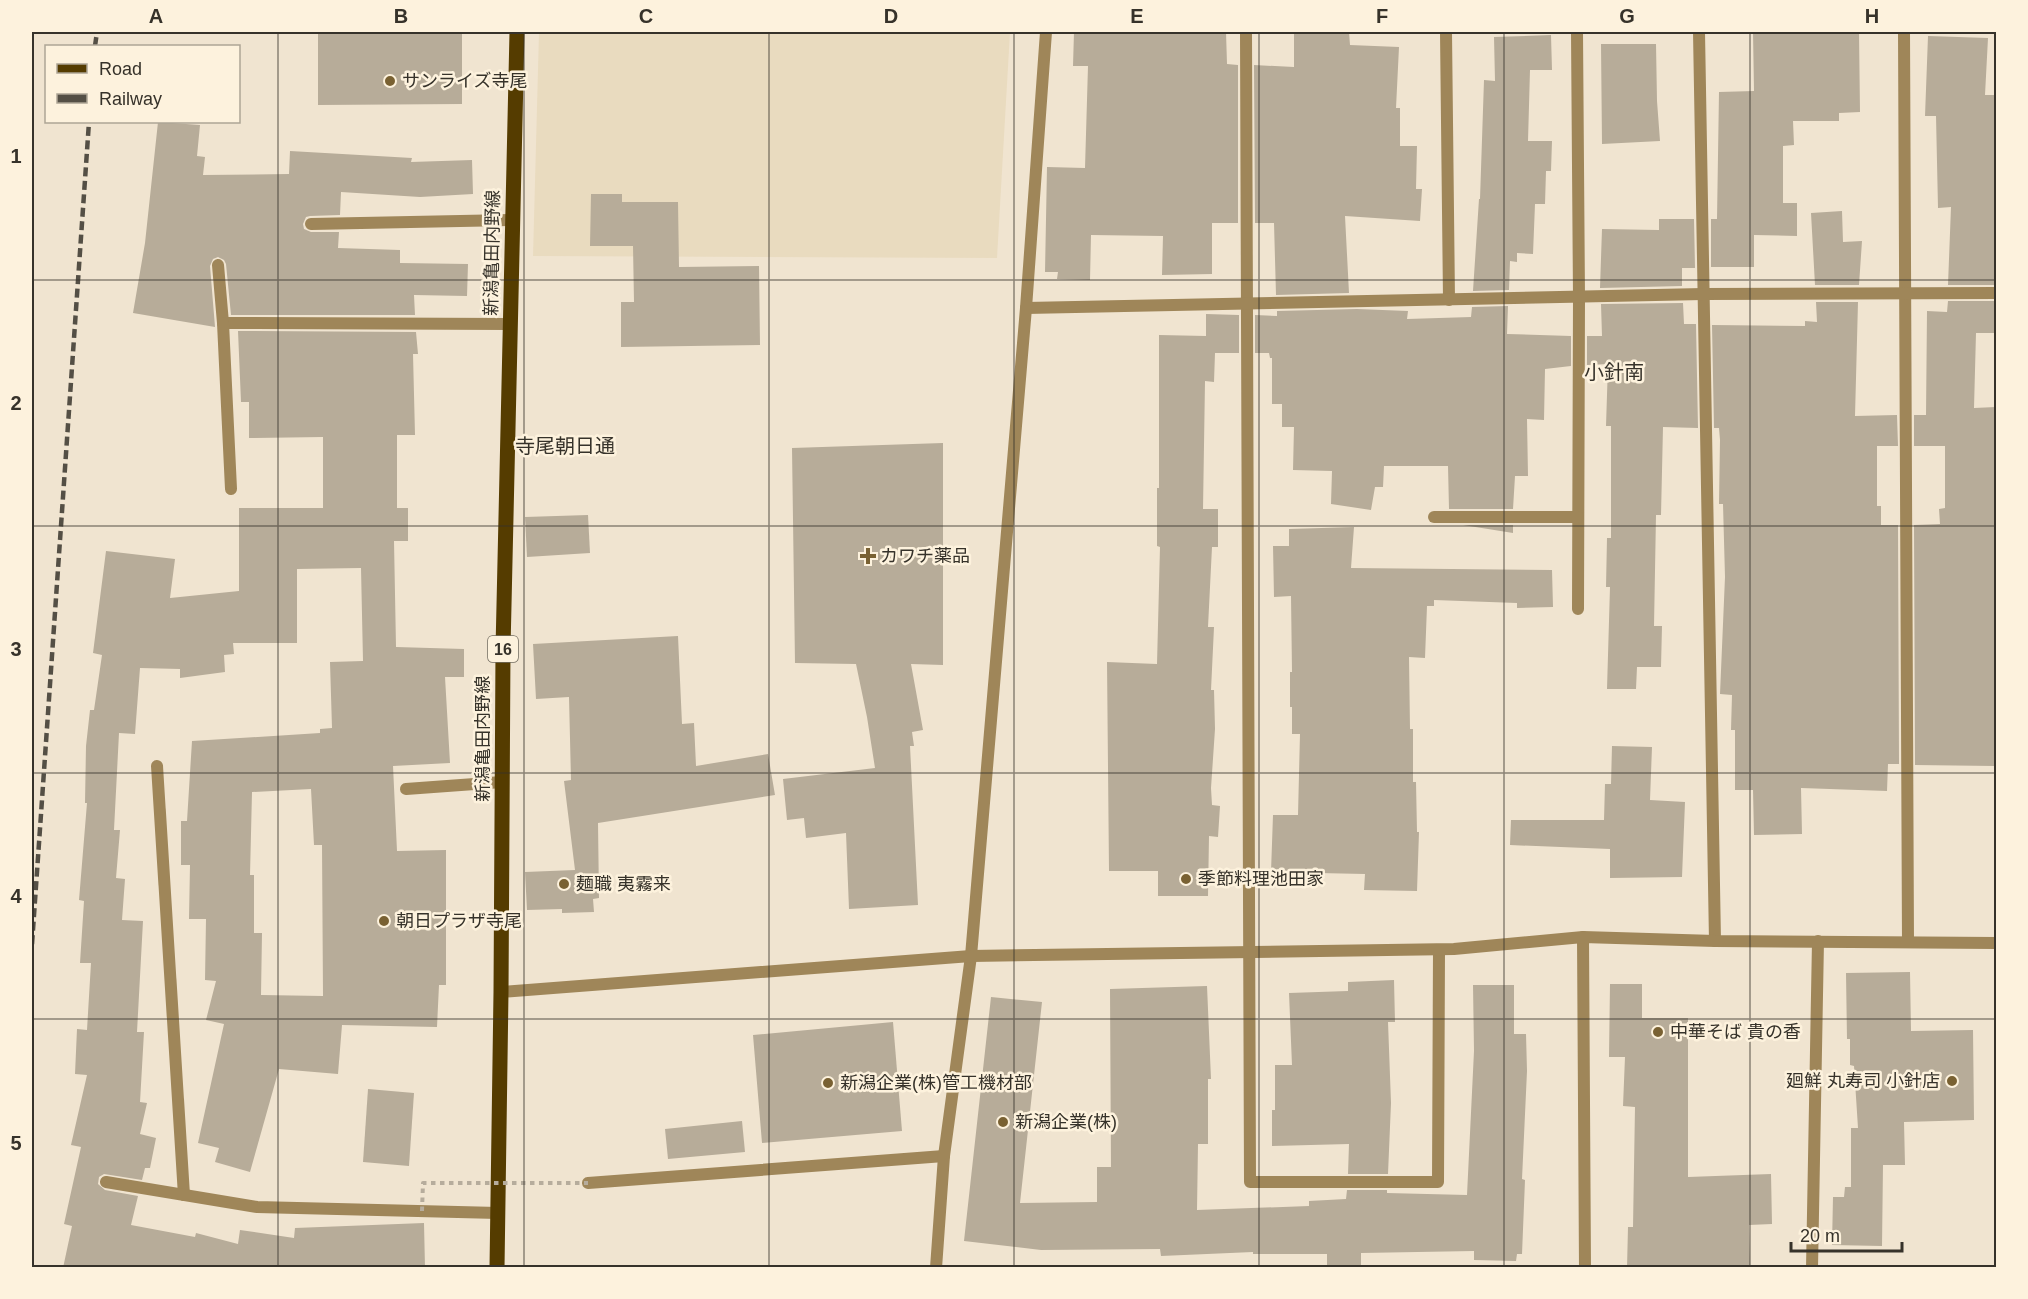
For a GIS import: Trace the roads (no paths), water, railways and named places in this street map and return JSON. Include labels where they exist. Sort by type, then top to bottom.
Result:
[{"type":"main road","name":"新潟亀田内野線","points":[[497,1268],[503,649],[517,32]]},
{"type":"street","points":[[936,1268],[944,1156],[971,956],[1026,308],[1046,32]]},
{"type":"street","points":[[1246,32],[1245,304],[1250,1182],[1438,1182],[1439,950]]},
{"type":"street","points":[[1446,32],[1449,300]]},
{"type":"street","points":[[1577,32],[1578,609]]},
{"type":"street","points":[[1699,32],[1715,940]]},
{"type":"street","points":[[1904,32],[1908,942]]},
{"type":"street","points":[[311,224],[513,220]]},
{"type":"street","points":[[218,265],[231,489]]},
{"type":"street","points":[[1026,308],[1702,294],[1996,293]]},
{"type":"street","points":[[223,323],[510,324]]},
{"type":"street","points":[[1434,517],[1578,518]]},
{"type":"street","points":[[158,766],[184,1195]]},
{"type":"street","points":[[406,789],[502,782]]},
{"type":"street","points":[[501,992],[971,956],[1439,950],[1582,937],[1996,943]]},
{"type":"street","points":[[1582,937],[1585,1268]]},
{"type":"street","points":[[1812,1268],[1818,941]]},
{"type":"street","points":[[588,1183],[944,1156]]},
{"type":"street","points":[[106,1182],[257,1207],[498,1213]]},
{"type":"railway","points":[[95,45],[97,32]]},
{"type":"railway","points":[[32,944],[89,123]]},
{"type":"place","name":"サンライズ寺尾","points":[[390,81]]},
{"type":"place","name":"カワチ薬品","points":[[868,556]]},
{"type":"place","name":"季節料理池田家","points":[[1186,879]]},
{"type":"place","name":"麺職 夷霧来","points":[[564,884]]},
{"type":"place","name":"朝日プラザ寺尾","points":[[384,921]]},
{"type":"place","name":"中華そば 貴の香","points":[[1658,1032]]},
{"type":"place","name":"廻鮮 丸寿司 小針店","points":[[1952,1081]]},
{"type":"place","name":"新潟企業(株)管工機材部","points":[[828,1083]]},
{"type":"place","name":"新潟企業(株)","points":[[1003,1122]]},
{"type":"district","name":"小針南","points":[[1614,372]]},
{"type":"district","name":"寺尾朝日通","points":[[565,446]]}]
